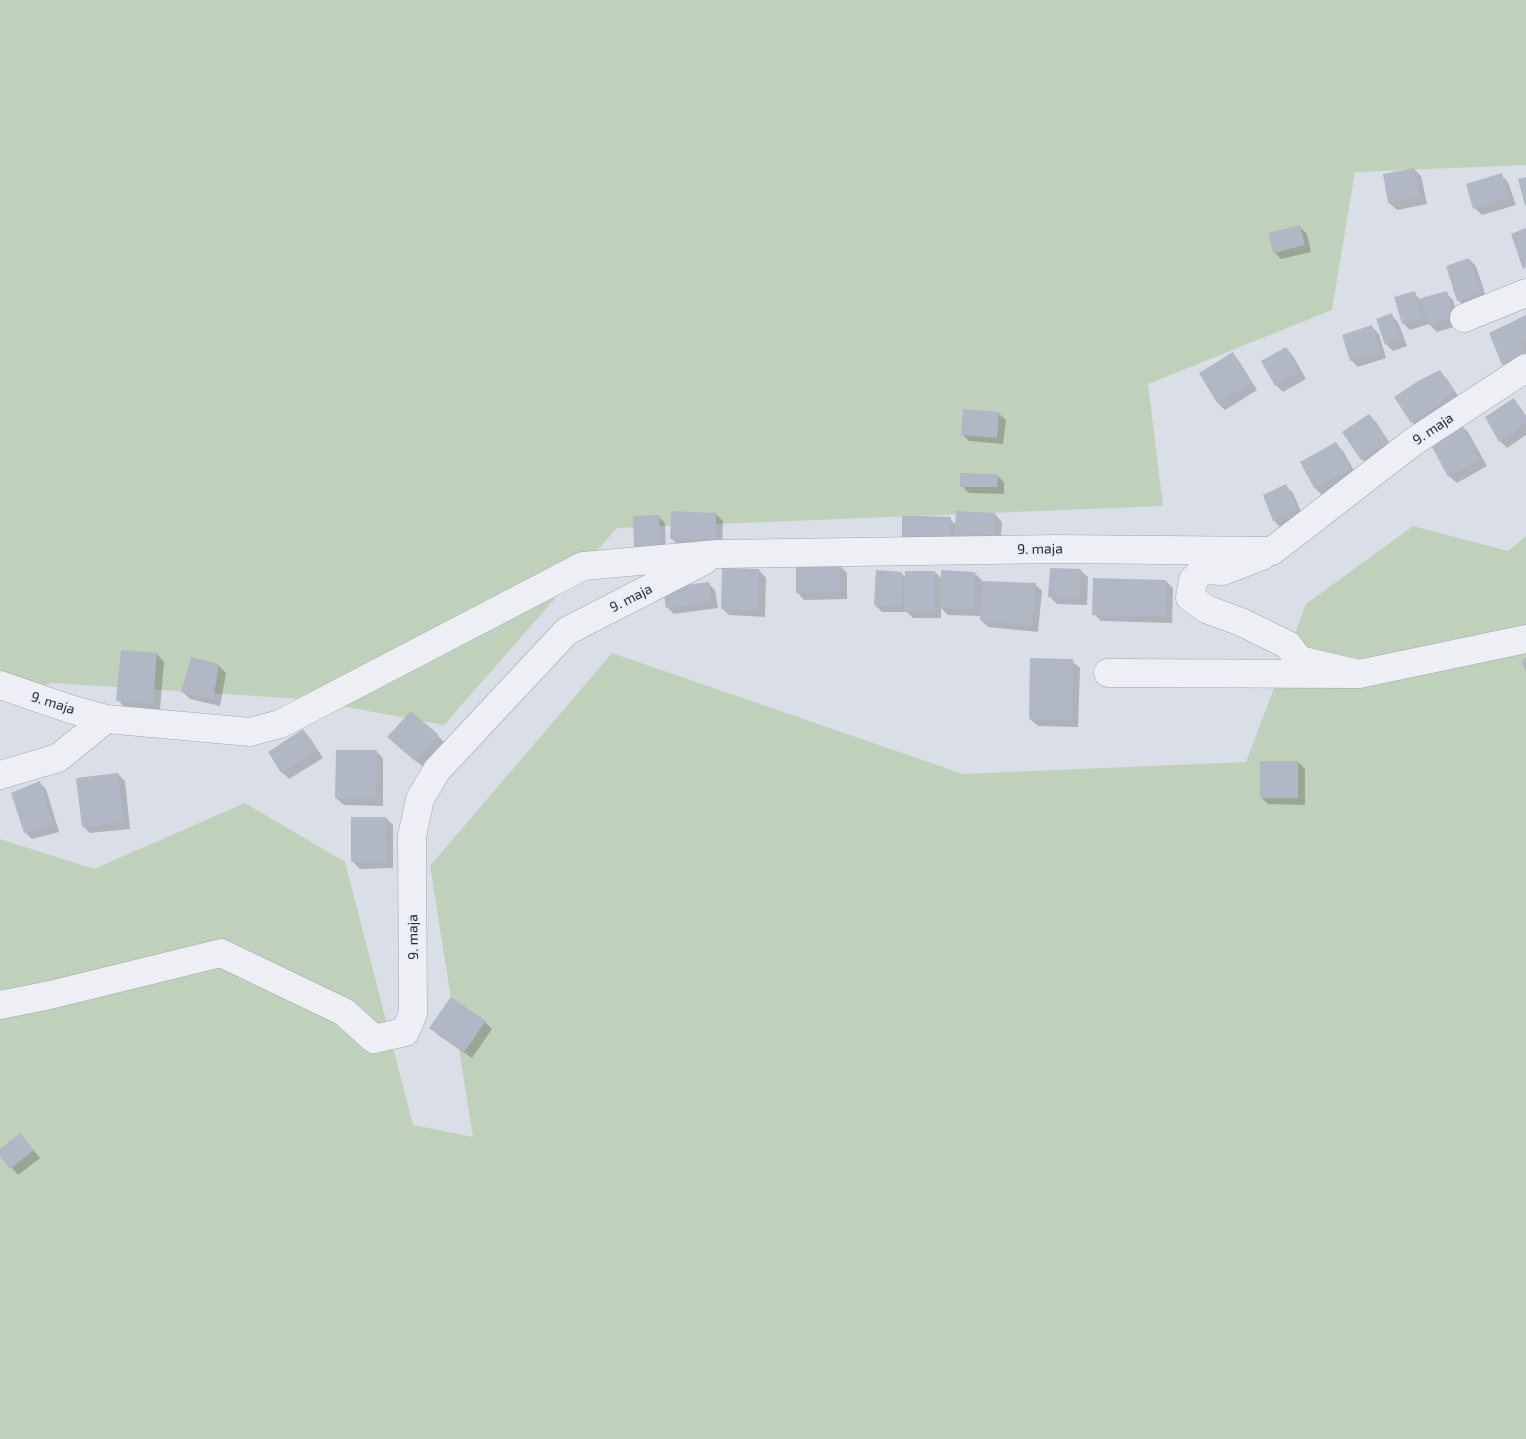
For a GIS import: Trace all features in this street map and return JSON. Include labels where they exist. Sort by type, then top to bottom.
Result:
[{"type":"street","points":[[1464,318],[1526,293]]},
{"type":"street","name":"9. maja","points":[[1359,674],[1299,660],[1288,645],[1241,622],[1206,609],[1190,597],[1193,580],[1203,570],[1223,571],[1259,558],[1272,551],[1413,442],[1526,368]]},
{"type":"street","name":"9. maja","points":[[0,685],[106,719],[250,732],[280,724],[583,566],[718,554],[1057,549],[1272,551]]},
{"type":"street","name":"9. maja","points":[[0,1005],[50,995],[221,953],[344,1012],[374,1039],[405,1032],[414,1014],[412,836],[420,799],[437,770],[567,631],[718,554]]},
{"type":"street","name":"9. maja","points":[[1108,673],[1359,674],[1526,639]]},
{"type":"street","points":[[0,775],[58,758],[106,719]]},
{"type":"green space","points":[[0,0],[1526,0],[1526,165],[1355,172],[1332,310],[1148,384],[1163,506],[617,528],[444,725],[303,699],[52,683],[0,699]]},
{"type":"green space","points":[[1413,526],[1508,551],[1526,536],[1526,1439],[0,1439],[0,839],[94,869],[245,803],[345,862],[413,1125],[473,1137],[430,866],[612,653],[963,774],[1246,762],[1306,604]]},
{"type":"building","points":[[1414,168],[1420,197],[1388,203],[1383,174]]},
{"type":"building","points":[[1502,173],[1509,198],[1473,209],[1466,184]]},
{"type":"building","points":[[1526,177],[1526,206],[1525,206],[1518,179]]},
{"type":"building","points":[[1300,225],[1305,245],[1273,253],[1268,233]]},
{"type":"building","points":[[1526,228],[1526,267],[1523,269],[1511,234]]},
{"type":"building","points":[[1469,258],[1481,293],[1457,301],[1446,266]]},
{"type":"building","points":[[1415,291],[1422,318],[1402,324],[1394,297]]},
{"type":"building","points":[[1447,291],[1454,318],[1429,325],[1421,298]]},
{"type":"building","points":[[1392,313],[1400,339],[1385,345],[1376,319]]},
{"type":"building","points":[[1526,315],[1526,342],[1521,344],[1526,355],[1502,365],[1489,333]]},
{"type":"building","points":[[1372,325],[1380,351],[1350,361],[1342,335]]},
{"type":"building","points":[[1286,347],[1300,372],[1275,386],[1261,361]]},
{"type":"building","points":[[1233,352],[1251,383],[1217,403],[1199,373]]},
{"type":"building","points":[[1440,370],[1454,391],[1411,423],[1394,397],[1418,381]]},
{"type":"building","points":[[1514,398],[1526,418],[1526,423],[1499,442],[1485,417]]},
{"type":"building","points":[[963,409],[999,412],[997,438],[961,435]]},
{"type":"building","points":[[1369,414],[1388,442],[1361,460],[1342,432]]},
{"type":"building","points":[[1461,424],[1480,459],[1448,477],[1429,441]]},
{"type":"building","points":[[1336,442],[1351,469],[1314,488],[1300,462]]},
{"type":"building","points":[[960,473],[998,474],[997,487],[960,487]]},
{"type":"building","points":[[1286,484],[1297,509],[1273,521],[1263,495]]},
{"type":"building","points":[[671,511],[716,513],[716,540],[670,539]]},
{"type":"building","points":[[956,511],[995,513],[994,542],[954,540]]},
{"type":"building","points":[[659,515],[660,546],[634,547],[633,516]]},
{"type":"building","points":[[902,516],[951,517],[949,542],[902,541]]},
{"type":"building","points":[[796,565],[840,565],[840,592],[796,593]]},
{"type":"building","points":[[722,568],[759,569],[758,610],[721,609]]},
{"type":"building","points":[[1050,568],[1081,569],[1080,599],[1048,597]]},
{"type":"building","points":[[876,570],[902,572],[901,606],[874,605]]},
{"type":"building","points":[[941,570],[975,572],[974,609],[940,608]]},
{"type":"building","points":[[905,571],[935,571],[935,611],[904,611]]},
{"type":"building","points":[[1093,578],[1166,580],[1165,616],[1092,615]]},
{"type":"building","points":[[982,581],[1036,583],[1032,626],[980,620]]},
{"type":"building","points":[[709,582],[711,601],[666,608],[663,588]]},
{"type":"building","points":[[121,650],[157,653],[153,704],[116,701]]},
{"type":"building","points":[[191,657],[219,664],[213,700],[181,692]]},
{"type":"building","points":[[1030,658],[1073,659],[1072,720],[1029,719]]},
{"type":"building","points":[[1526,658],[1526,673],[1521,660]]},
{"type":"building","points":[[411,711],[439,735],[415,761],[387,737]]},
{"type":"building","points":[[303,729],[317,750],[281,773],[268,752]]},
{"type":"building","points":[[336,750],[377,750],[376,799],[335,798]]},
{"type":"building","points":[[1260,761],[1298,761],[1298,798],[1260,798]]},
{"type":"building","points":[[118,773],[124,822],[82,827],[76,778]]},
{"type":"building","points":[[40,781],[53,825],[24,833],[11,793]]},
{"type":"building","points":[[351,817],[386,817],[387,862],[351,862]]},
{"type":"building","points":[[451,997],[486,1021],[464,1052],[429,1028]]},
{"type":"building","points":[[20,1133],[34,1150],[10,1169],[0,1156],[0,1149]]}]
